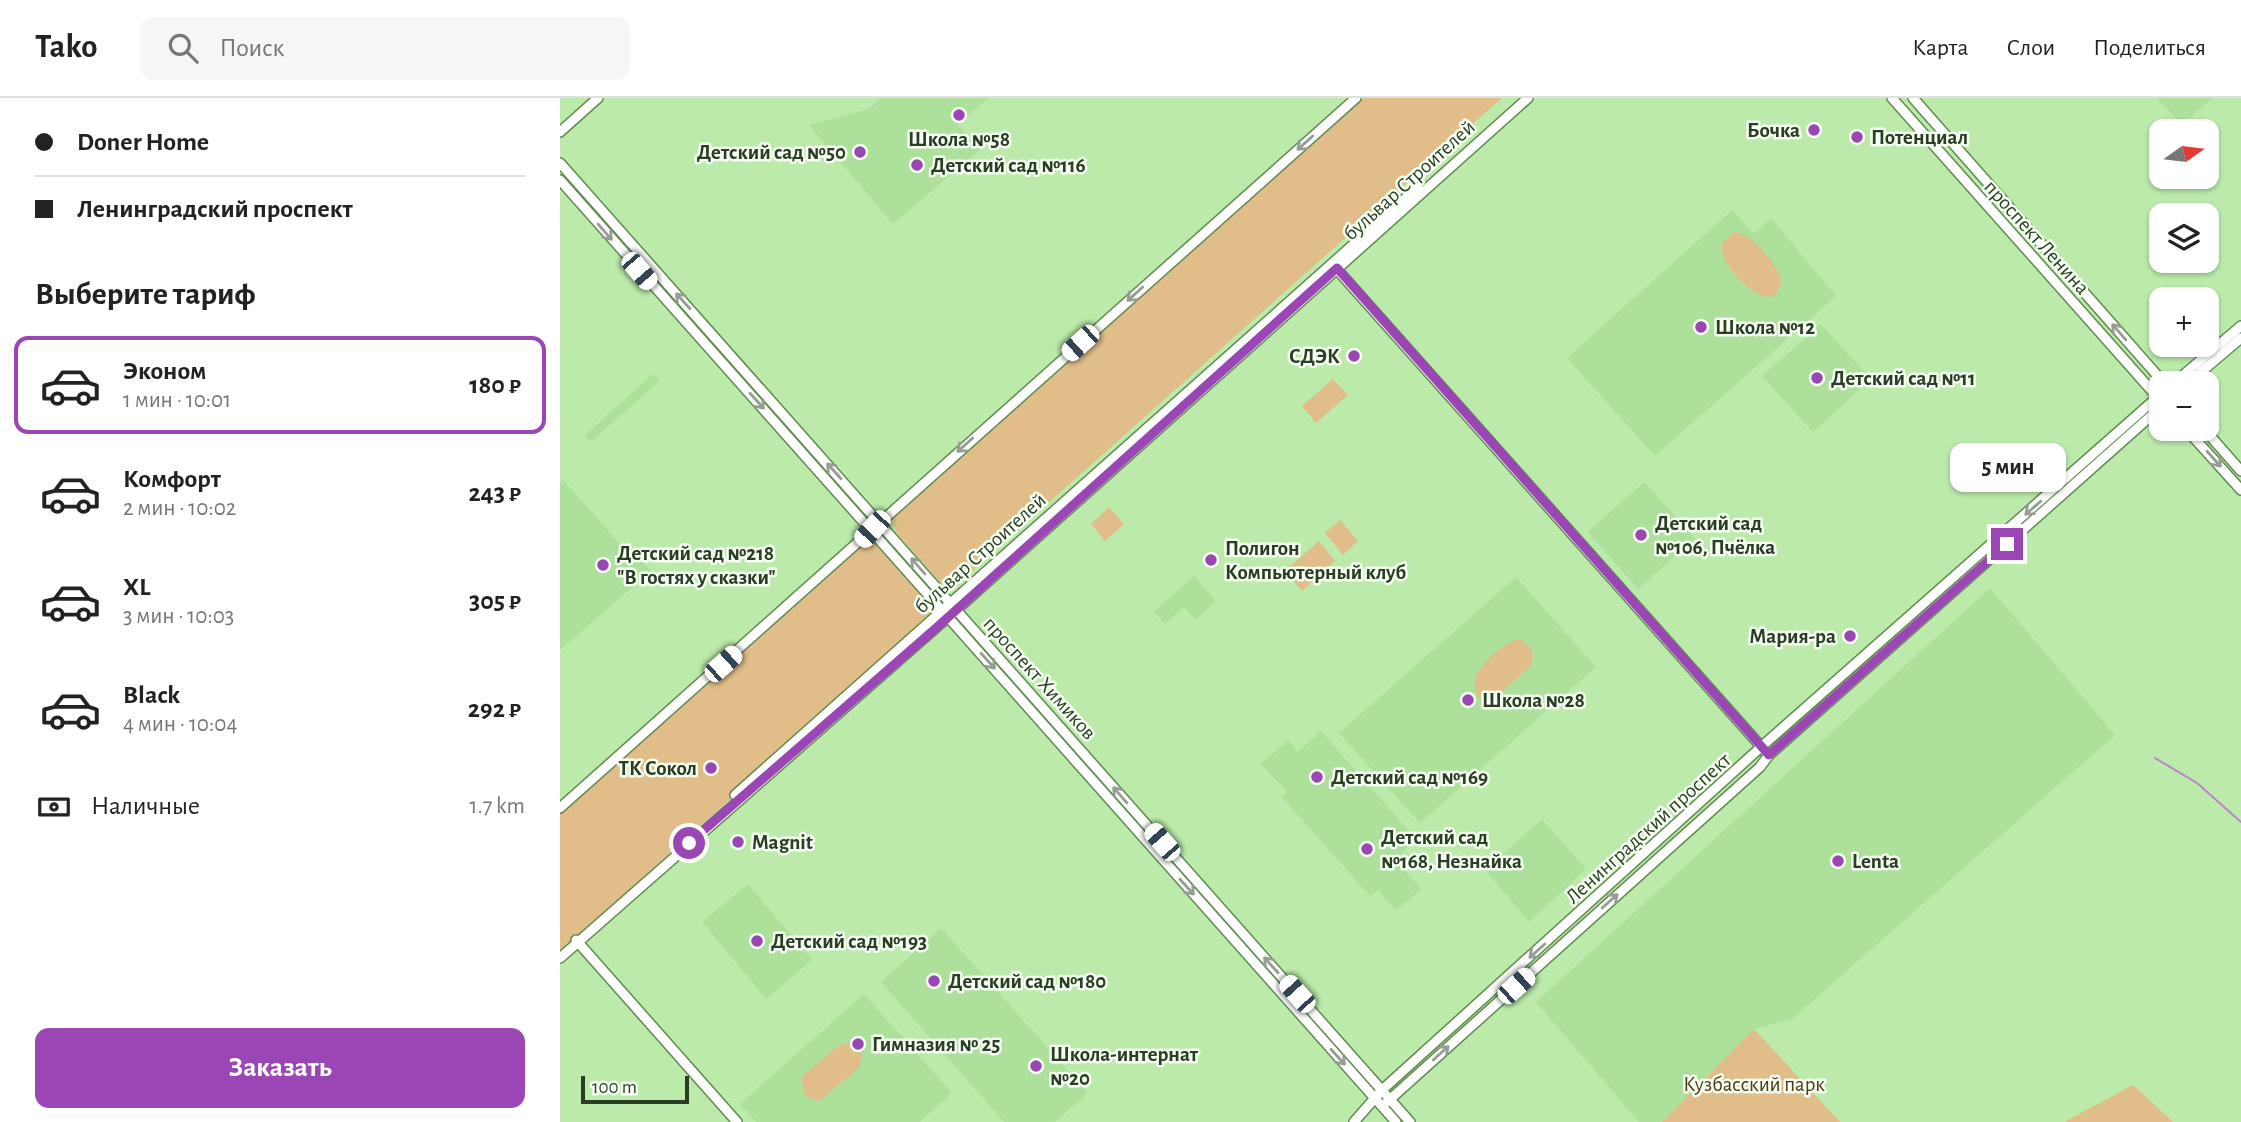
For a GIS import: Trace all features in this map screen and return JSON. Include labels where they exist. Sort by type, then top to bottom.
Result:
[{"type":"main road","points":[[560,132],[598,98]]},
{"type":"main road","points":[[560,808],[1356,98]]},
{"type":"main road","name":"бульвар Строителей","points":[[560,958],[576,940],[1334,266],[1518,98]]},
{"type":"main road","name":"бульвар Строителей","points":[[1334,266],[1528,98]]},
{"type":"main road","name":"проспект Ленина","points":[[1892,98],[2149,388]]},
{"type":"main road","name":"проспект Ленина","points":[[1913,98],[2153,371]]},
{"type":"main road","name":"проспект Химиков","points":[[560,163],[879,522],[949,610]]},
{"type":"main road","name":"проспект Химиков","points":[[560,180],[872,529],[949,610],[1378,1093],[1390,1099],[1410,1122]]},
{"type":"main road","points":[[1334,266],[1765,751]]},
{"type":"main road","points":[[2188,371],[2241,326]]},
{"type":"main road","points":[[2202,371],[2241,338]]},
{"type":"main road","name":"Ленинградский проспект","points":[[1354,1122],[1378,1093],[2149,410]]},
{"type":"main road","points":[[2197,441],[2241,490]]},
{"type":"main road","points":[[2215,441],[2241,471]]},
{"type":"main road","name":"Ленинградский проспект","points":[[1364,1113],[1382,1106],[1760,767],[1765,751]]},
{"type":"main road","points":[[576,940],[737,1122]]},
{"type":"main road","name":"бульвар Строителей","points":[[560,951],[576,940]]},
{"type":"main road","name":"проспект Химиков","points":[[1378,1093],[1382,1106],[1396,1122]]},
{"type":"shaded area","points":[[882,98],[988,98],[958,125],[980,150],[893,224],[809,125],[869,109]]},
{"type":"shaded area","points":[[2157,98],[2212,98],[2189,119],[2176,119]]},
{"type":"shaded area","name":"Школа №12","points":[[1732,210],[1754,234],[1771,218],[1836,296],[1655,456],[1567,358]]},
{"type":"shaded area","name":"Детский сад №11","points":[[1821,324],[1871,379],[1813,432],[1762,376]]},
{"type":"shaded area","points":[[653,374],[659,381],[591,442],[585,435]]},
{"type":"shaded area","name":"Детский сад №218 \"В гостях у сказки\"","points":[[563,480],[629,554],[639,558],[651,571],[560,650],[560,483]]},
{"type":"shaded area","name":"Детский сад №106, Пчёлка","points":[[1644,482],[1695,538],[1638,589],[1588,532]]},
{"type":"shaded area","points":[[1194,576],[1216,601],[1196,620],[1184,607],[1165,624],[1154,612]]},
{"type":"shaded area","name":"Школа №28","points":[[1516,577],[1596,667],[1420,823],[1339,733]]},
{"type":"shaded area","points":[[1990,588],[2115,735],[1792,1019],[1754,1029],[1662,1122],[1639,1122],[1536,1002]]},
{"type":"shaded area","points":[[1321,731],[1416,839],[1395,859],[1421,889],[1396,911],[1378,890],[1370,896],[1282,797],[1287,792],[1261,764],[1288,740],[1298,752]]},
{"type":"shaded area","points":[[1542,819],[1586,869],[1529,922],[1485,870]]},
{"type":"shaded area","name":"Детский сад №193","points":[[748,884],[812,960],[766,999],[702,922]]},
{"type":"shaded area","points":[[941,928],[1088,1093],[1055,1122],[1004,1122],[881,982]]},
{"type":"shaded area","name":"Гимназия № 25","points":[[864,994],[952,1093],[920,1122],[756,1122],[740,1104]]},
{"type":"green space","points":[[1364,98],[1502,98],[953,588],[941,583],[896,532],[893,523],[895,515]]},
{"type":"green space","points":[[1734,232],[1756,244],[1776,268],[1782,283],[1775,296],[1757,293],[1731,270],[1722,251],[1722,243]]},
{"type":"green space","points":[[1333,379],[1348,395],[1316,423],[1302,406]]},
{"type":"green space","points":[[1109,507],[1124,524],[1105,541],[1091,524]]},
{"type":"green space","points":[[1340,520],[1358,541],[1343,555],[1325,533]]},
{"type":"green space","points":[[872,529],[943,610],[560,951],[560,808]]},
{"type":"green space","points":[[1319,541],[1335,561],[1302,591],[1285,571]]},
{"type":"green space","points":[[1520,639],[1532,648],[1533,661],[1530,667],[1495,698],[1479,697],[1475,680],[1479,670],[1503,647]]},
{"type":"green space","name":"Кузбасский парк","points":[[1754,1029],[1840,1122],[1662,1122]]},
{"type":"green space","points":[[850,1042],[862,1054],[859,1068],[819,1101],[805,1096],[801,1077],[841,1044]]},
{"type":"green space","points":[[2133,1085],[2173,1122],[2066,1122],[2068,1120]]},
{"type":"waterway","points":[[2155,758],[2197,783],[2241,822]]},
{"type":"place","name":"Школа №58","points":[[959,115]]},
{"type":"place","name":"Бочка","points":[[1814,130]]},
{"type":"place","name":"Потенциал","points":[[1857,137]]},
{"type":"place","name":"Детский сад №50","points":[[860,152]]},
{"type":"place","name":"Детский сад №116","points":[[917,165]]},
{"type":"place","name":"Школа №12","points":[[1701,327]]},
{"type":"place","name":"СДЭК","points":[[1354,356]]},
{"type":"place","name":"Детский сад №11","points":[[1817,378]]},
{"type":"place","name":"Детский сад №106, Пчёлка","points":[[1641,535]]},
{"type":"place","name":"Полигон Компьютерный клуб","points":[[1211,560]]},
{"type":"place","name":"Детский сад №218 \"В гостях у сказки\"","points":[[603,565]]},
{"type":"place","name":"Мария-ра","points":[[1850,636]]},
{"type":"place","name":"Школа №28","points":[[1468,700]]},
{"type":"place","name":"ТК Сокол","points":[[711,768]]},
{"type":"place","name":"Детский сад №169","points":[[1317,777]]},
{"type":"place","name":"Magnit","points":[[738,842]]},
{"type":"place","name":"Детский сад №168, Незнайка","points":[[1367,849]]},
{"type":"place","name":"Lenta","points":[[1838,861]]},
{"type":"place","name":"Детский сад №193","points":[[757,941]]},
{"type":"place","name":"Детский сад №180","points":[[934,981]]},
{"type":"place","name":"Гимназия № 25","points":[[858,1044]]},
{"type":"place","name":"Школа-интернат №20","points":[[1036,1066]]},
{"type":"route","points":[[689,843],[935,629],[1337,268],[1549,511],[1769,755],[2007,544]]}]
